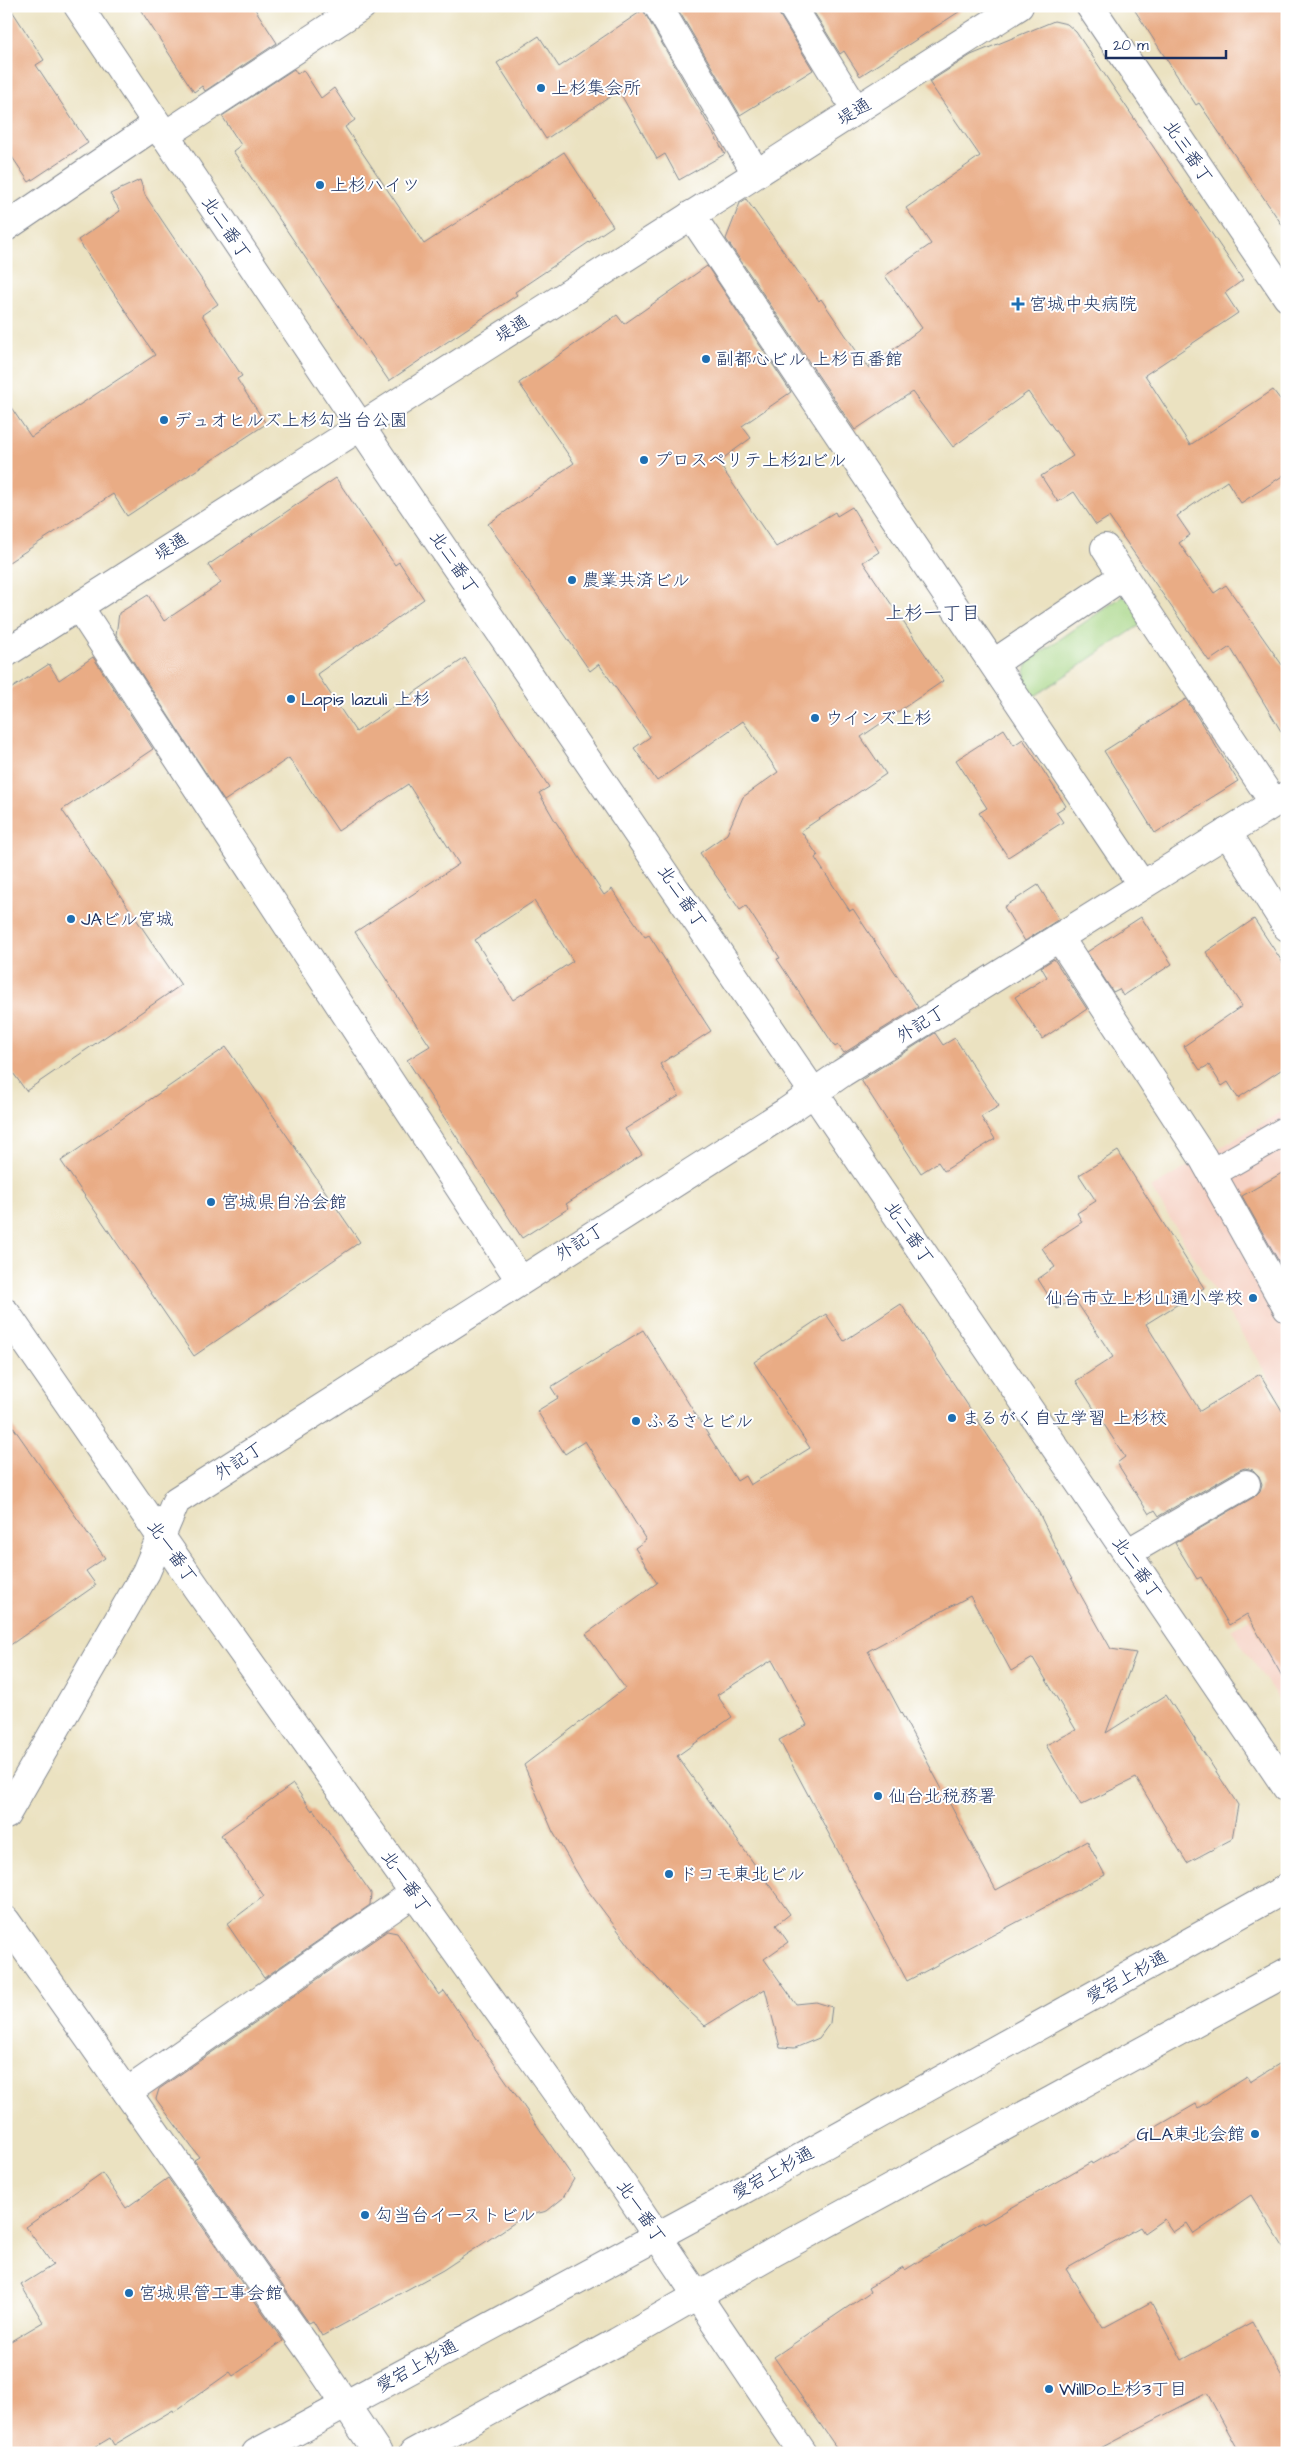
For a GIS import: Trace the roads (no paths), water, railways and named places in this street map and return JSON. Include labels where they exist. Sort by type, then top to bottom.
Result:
[{"type":"street","name":"北二番丁","points":[[78,6],[360,425],[1287,1788]]},
{"type":"street","points":[[6,226],[362,6]]},
{"type":"street","points":[[658,6],[756,173]]},
{"type":"street","points":[[792,6],[856,110]]},
{"type":"street","name":"堤通","points":[[6,653],[360,425],[1019,6]]},
{"type":"street","name":"北三番丁","points":[[1090,6],[1287,297]]},
{"type":"street","points":[[691,215],[1142,885]]},
{"type":"street","points":[[1105,548],[1280,799]]},
{"type":"street","points":[[994,663],[1123,576]]},
{"type":"street","points":[[78,607],[520,1280]]},
{"type":"street","name":"外記丁","points":[[6,1815],[146,1572],[176,1501],[814,1092],[1280,799]]},
{"type":"street","points":[[1227,832],[1287,927]]},
{"type":"street","points":[[1059,937],[1208,1166],[1287,1308]]},
{"type":"street","points":[[1208,1166],[1287,1130]]},
{"type":"street","name":"北一番丁","points":[[6,1313],[161,1536],[657,2236],[803,2453]]},
{"type":"street","points":[[1127,1553],[1246,1484]]},
{"type":"street","name":"愛宕上杉通","points":[[256,2453],[657,2236],[1287,1888]]},
{"type":"street","points":[[127,2092],[414,1894]]},
{"type":"street","points":[[6,1921],[346,2404],[378,2453]]},
{"type":"street","points":[[413,2453],[1287,1972]]},
{"type":"place","name":"上杉集会所","points":[[541,88]]},
{"type":"place","name":"上杉ハイツ","points":[[320,185]]},
{"type":"place","name":"宮城中央病院","points":[[1018,304]]},
{"type":"place","name":"副都心ビル 上杉百番館","points":[[706,359]]},
{"type":"place","name":"デュオヒルズ上杉勾当台公園","points":[[164,420]]},
{"type":"place","name":"プロスペリテ上杉21ビル","points":[[644,460]]},
{"type":"place","name":"農業共済ビル","points":[[572,580]]},
{"type":"place","name":"Lapis lazuli 上杉","points":[[291,699]]},
{"type":"place","name":"ウインズ上杉","points":[[815,718]]},
{"type":"place","name":"JAビル宮城","points":[[71,919]]},
{"type":"place","name":"宮城県自治会館","points":[[211,1202]]},
{"type":"place","name":"仙台市立上杉山通小学校","points":[[1253,1298]]},
{"type":"place","name":"まるがく自立学習 上杉校","points":[[952,1418]]},
{"type":"place","name":"ふるさとビル","points":[[636,1421]]},
{"type":"place","name":"仙台北税務署","points":[[878,1796]]},
{"type":"place","name":"ドコモ東北ビル","points":[[669,1874]]},
{"type":"place","name":"GLA東北会館","points":[[1255,2134]]},
{"type":"place","name":"勾当台イーストビル","points":[[365,2215]]},
{"type":"place","name":"宮城県管工事会館","points":[[129,2293]]},
{"type":"place","name":"WillDo上杉3丁目","points":[[1049,2389]]},
{"type":"district","name":"上杉一丁目","points":[[933,613]]}]
